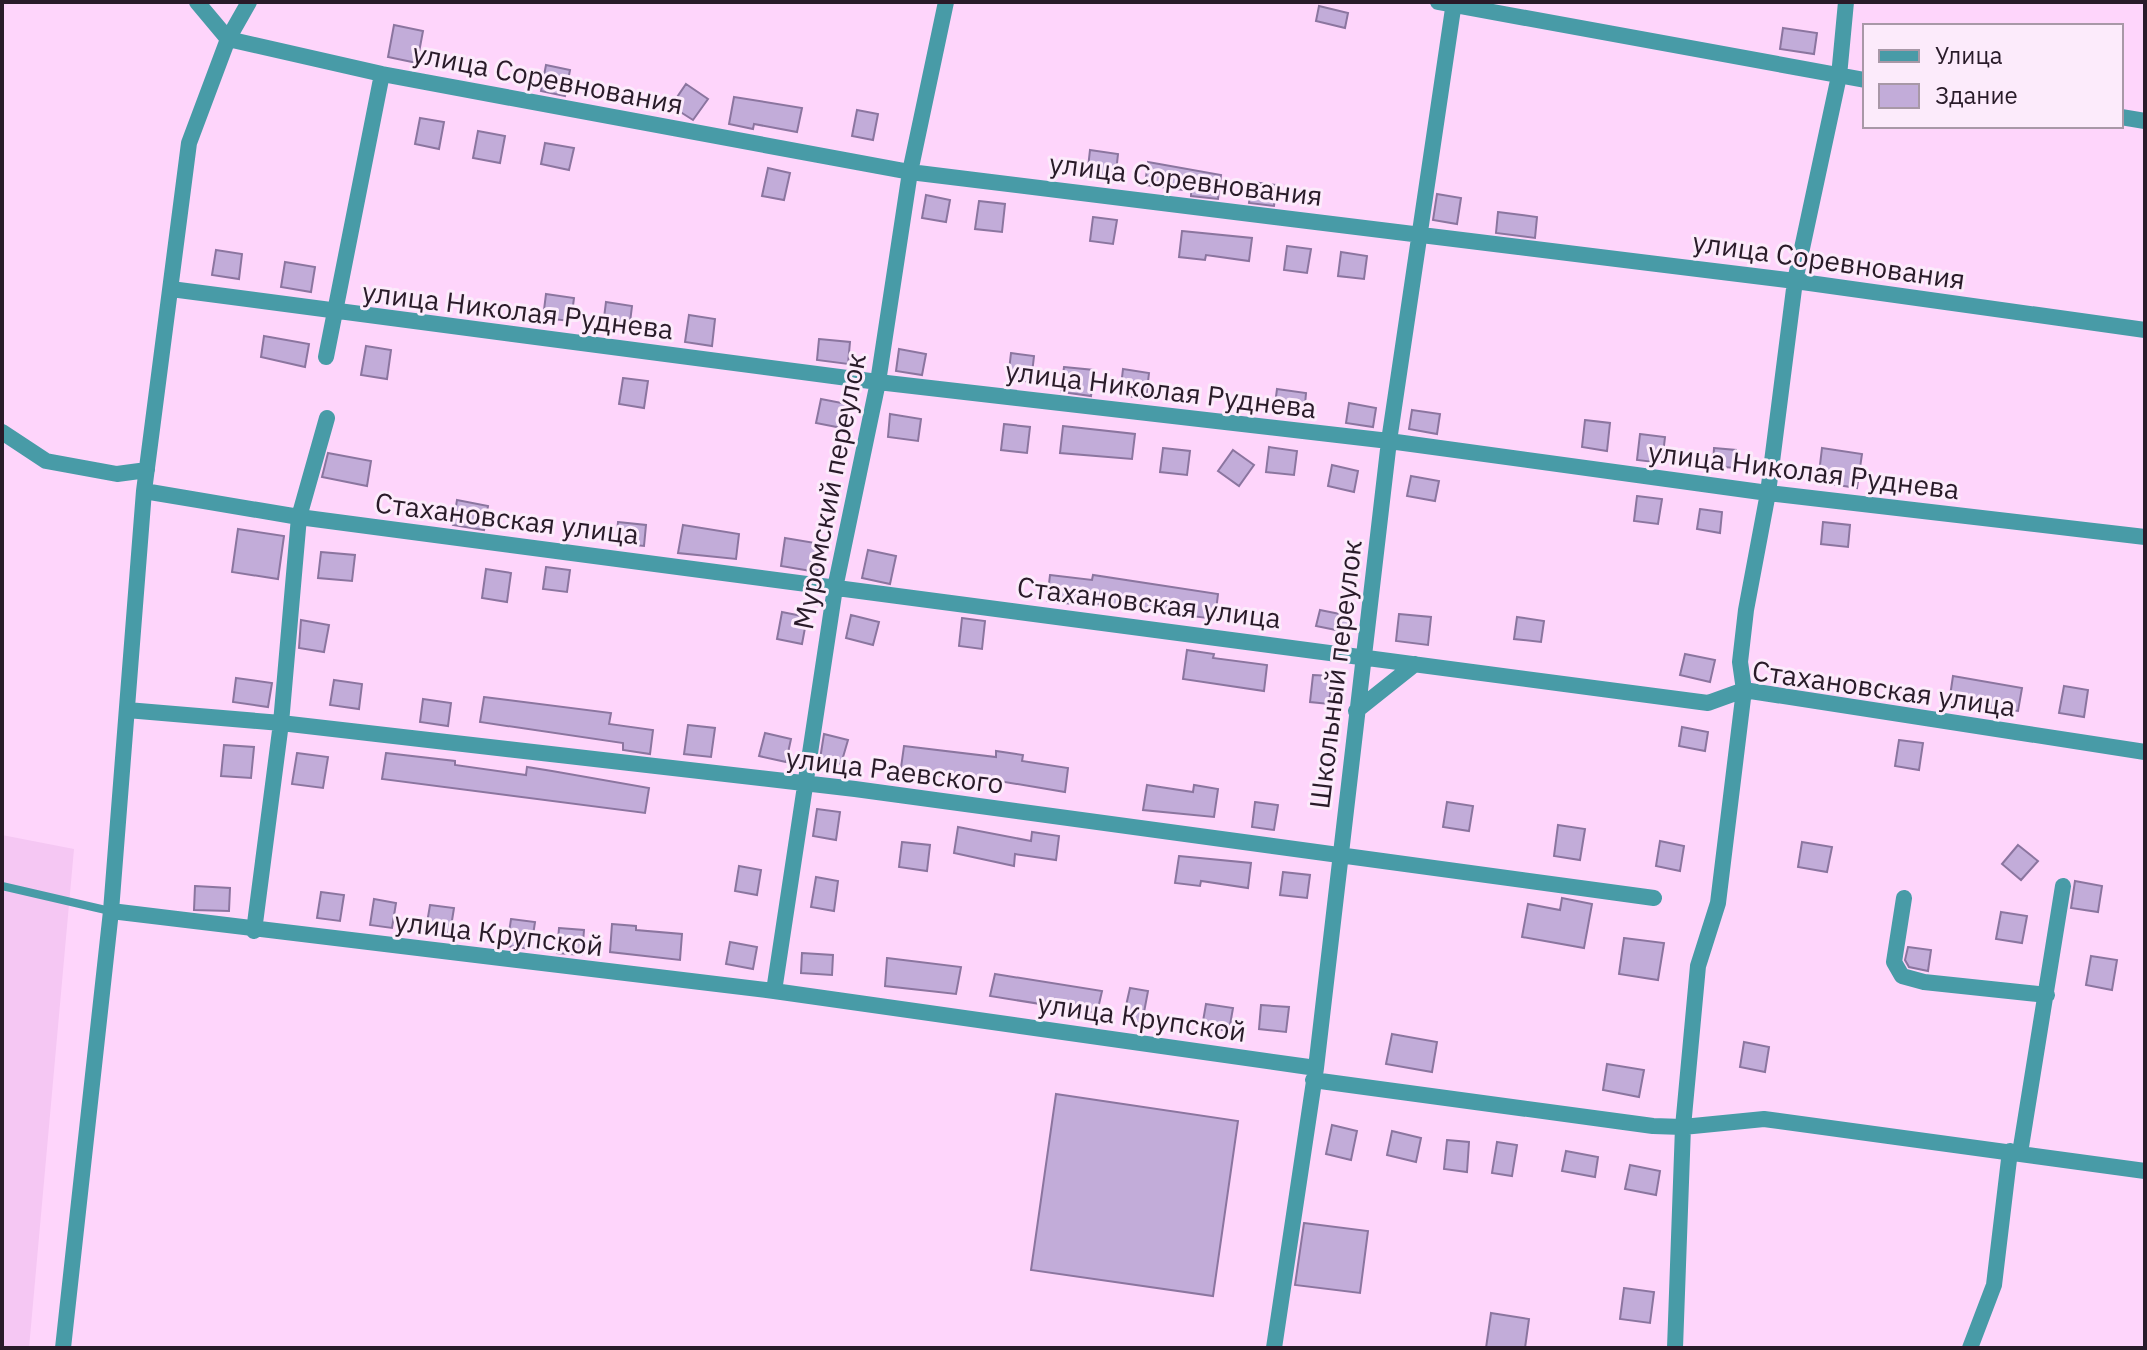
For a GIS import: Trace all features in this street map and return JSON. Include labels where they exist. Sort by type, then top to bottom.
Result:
[{"type":"street","points":[[197,2],[228,39]]},
{"type":"street","points":[[63,1348],[111,911],[144,491],[189,143],[228,39],[249,2]]},
{"type":"street","name":"Муромский переулок","points":[[774,991],[835,588],[878,382],[910,172],[946,2]]},
{"type":"street","points":[[1675,1348],[1683,1127],[1698,966],[1718,903],[1744,690],[1740,662],[1746,610],[1768,493],[1795,281],[1839,76],[1846,2]]},
{"type":"street","points":[[1448,4],[1863,80]]},
{"type":"street","name":"Школьный переулок","points":[[1274,1348],[1314,1074],[1389,441],[1448,4]]},
{"type":"street","name":"улица Соревнования","points":[[228,39],[382,74],[910,172],[1795,281],[2145,330]]},
{"type":"street","points":[[326,357],[332,312],[382,74]]},
{"type":"street","points":[[2123,117],[2145,121]]},
{"type":"street","name":"улица Николая Руднева","points":[[171,289],[878,382],[1389,441],[1768,493],[2145,537]]},
{"type":"street","points":[[254,931],[281,723],[299,517],[327,418]]},
{"type":"street","points":[[2,432],[46,461],[117,474],[147,470]]},
{"type":"street","name":"Стахановская улица","points":[[144,491],[299,517],[1708,703],[1744,690],[2145,752]]},
{"type":"street","points":[[1356,711],[1415,664]]},
{"type":"street","name":"улица Раевского","points":[[127,710],[281,723],[804,786],[855,789],[1654,898]]},
{"type":"street","points":[[1970,1348],[1994,1285],[2015,1152],[2047,995],[2063,886]]},
{"type":"street","points":[[1904,898],[1894,962],[1902,976],[1924,982],[2047,995]]},
{"type":"street","name":"улица Крупской","points":[[111,911],[254,931],[774,991],[1314,1074],[1445,1099],[1683,1127],[1764,1119],[2145,1171]]},
{"type":"lane","points":[[2,886],[111,911]]},
{"type":"shaded area","points":[[2,835],[74,849],[29,1348],[2,1348]]},
{"type":"building","points":[[1319,6],[1348,13],[1345,28],[1316,21]]},
{"type":"building","points":[[394,25],[423,31],[417,63],[388,57]]},
{"type":"building","points":[[1783,28],[1817,33],[1814,54],[1780,49]]},
{"type":"building","points":[[546,65],[570,70],[565,96],[541,91]]},
{"type":"building","points":[[686,84],[708,99],[693,120],[671,106]]},
{"type":"building","points":[[734,97],[802,108],[797,132],[754,124],[753,129],[729,124]]},
{"type":"building","points":[[857,110],[878,114],[873,140],[852,136]]},
{"type":"building","points":[[420,118],[444,122],[439,149],[415,144]]},
{"type":"building","points":[[478,131],[505,136],[500,163],[473,158]]},
{"type":"building","points":[[545,143],[574,148],[569,170],[541,164]]},
{"type":"building","points":[[1090,150],[1118,154],[1115,181],[1087,177]]},
{"type":"building","points":[[1148,162],[1221,175],[1218,199],[1191,196],[1191,191],[1145,185]]},
{"type":"building","points":[[768,168],[790,173],[784,200],[762,196]]},
{"type":"building","points":[[1252,182],[1277,185],[1274,206],[1249,203]]},
{"type":"building","points":[[1437,194],[1461,198],[1457,224],[1433,220]]},
{"type":"building","points":[[926,195],[950,200],[946,222],[922,218]]},
{"type":"building","points":[[979,201],[1005,204],[1002,232],[975,229]]},
{"type":"building","points":[[1498,212],[1537,217],[1535,238],[1496,233]]},
{"type":"building","points":[[1093,217],[1117,220],[1113,244],[1090,241]]},
{"type":"building","points":[[1182,231],[1252,238],[1249,261],[1206,255],[1205,260],[1179,257]]},
{"type":"building","points":[[1287,246],[1311,249],[1307,273],[1284,270]]},
{"type":"building","points":[[216,250],[242,254],[239,279],[212,275]]},
{"type":"building","points":[[1341,252],[1367,256],[1364,279],[1338,276]]},
{"type":"building","points":[[285,262],[315,267],[311,292],[281,287]]},
{"type":"building","points":[[546,294],[574,298],[571,321],[543,318]]},
{"type":"building","points":[[606,302],[632,306],[629,330],[603,326]]},
{"type":"building","points":[[689,315],[715,319],[712,346],[685,342]]},
{"type":"building","points":[[264,336],[309,344],[305,367],[261,357]]},
{"type":"building","points":[[819,339],[850,342],[848,364],[817,360]]},
{"type":"building","points":[[366,346],[391,350],[387,379],[361,375]]},
{"type":"building","points":[[899,349],[926,354],[922,375],[896,371]]},
{"type":"building","points":[[1011,353],[1034,356],[1031,382],[1008,379]]},
{"type":"building","points":[[1064,367],[1094,370],[1091,396],[1061,392]]},
{"type":"building","points":[[1123,369],[1149,373],[1146,399],[1120,395]]},
{"type":"building","points":[[623,378],[648,381],[644,408],[619,404]]},
{"type":"building","points":[[1277,389],[1306,393],[1304,416],[1274,412]]},
{"type":"building","points":[[821,399],[852,405],[847,429],[816,423]]},
{"type":"building","points":[[1349,403],[1376,408],[1373,427],[1346,423]]},
{"type":"building","points":[[1412,410],[1440,414],[1437,434],[1409,429]]},
{"type":"building","points":[[890,414],[921,419],[918,441],[888,437]]},
{"type":"building","points":[[1585,420],[1610,423],[1607,451],[1582,447]]},
{"type":"building","points":[[1004,424],[1030,427],[1027,453],[1001,450]]},
{"type":"building","points":[[1063,426],[1135,434],[1132,459],[1060,453]]},
{"type":"building","points":[[1640,434],[1665,437],[1662,463],[1637,460]]},
{"type":"building","points":[[1269,447],[1297,451],[1294,475],[1266,472]]},
{"type":"building","points":[[1163,448],[1190,451],[1187,475],[1160,472]]},
{"type":"building","points":[[1714,448],[1736,450],[1735,468],[1713,466]]},
{"type":"building","points":[[1822,448],[1862,454],[1857,488],[1818,482]]},
{"type":"building","points":[[1233,450],[1254,465],[1239,486],[1218,471]]},
{"type":"building","points":[[328,453],[371,461],[367,486],[322,477]]},
{"type":"building","points":[[1332,465],[1358,471],[1354,492],[1328,486]]},
{"type":"building","points":[[1411,476],[1439,481],[1435,501],[1407,496]]},
{"type":"building","points":[[1637,496],[1662,499],[1658,524],[1634,521]]},
{"type":"building","points":[[457,500],[488,506],[484,530],[453,525]]},
{"type":"building","points":[[1700,509],[1722,512],[1720,533],[1697,529]]},
{"type":"building","points":[[618,522],[646,525],[644,546],[616,543]]},
{"type":"building","points":[[1823,522],[1850,525],[1848,547],[1821,544]]},
{"type":"building","points":[[683,525],[739,534],[736,559],[678,553]]},
{"type":"building","points":[[238,529],[284,536],[278,579],[232,572]]},
{"type":"building","points":[[785,538],[821,544],[817,572],[781,566]]},
{"type":"building","points":[[868,550],[896,556],[890,584],[862,578]]},
{"type":"building","points":[[321,552],[355,555],[352,581],[318,578]]},
{"type":"building","points":[[546,567],[570,570],[567,592],[543,589]]},
{"type":"building","points":[[486,569],[511,573],[507,602],[482,598]]},
{"type":"building","points":[[1050,575],[1092,580],[1093,575],[1218,594],[1215,619],[1073,601],[1072,604],[1047,601]]},
{"type":"building","points":[[1320,610],[1350,616],[1346,632],[1316,626]]},
{"type":"building","points":[[782,612],[807,617],[802,644],[777,639]]},
{"type":"building","points":[[1399,614],[1431,617],[1428,645],[1396,641]]},
{"type":"building","points":[[851,615],[879,622],[873,645],[846,638]]},
{"type":"building","points":[[1517,617],[1544,621],[1541,642],[1514,639]]},
{"type":"building","points":[[962,618],[985,621],[982,649],[959,646]]},
{"type":"building","points":[[301,620],[329,625],[324,652],[299,648]]},
{"type":"building","points":[[1187,650],[1214,654],[1213,658],[1267,665],[1264,691],[1183,679]]},
{"type":"building","points":[[1685,654],[1715,660],[1710,682],[1680,675]]},
{"type":"building","points":[[1313,675],[1332,676],[1329,704],[1310,702]]},
{"type":"building","points":[[1953,676],[2022,688],[2018,711],[1949,703]]},
{"type":"building","points":[[236,678],[272,683],[268,707],[233,702]]},
{"type":"building","points":[[334,680],[362,684],[359,709],[330,705]]},
{"type":"building","points":[[2064,686],[2088,690],[2084,717],[2059,713]]},
{"type":"building","points":[[484,697],[611,713],[609,724],[653,730],[650,754],[623,750],[623,743],[480,722]]},
{"type":"building","points":[[423,699],[451,703],[448,726],[420,722]]},
{"type":"building","points":[[688,725],[715,728],[711,757],[684,754]]},
{"type":"building","points":[[1682,727],[1708,732],[1705,751],[1679,746]]},
{"type":"building","points":[[765,733],[791,739],[786,762],[759,756]]},
{"type":"building","points":[[824,734],[848,740],[841,764],[820,759]]},
{"type":"building","points":[[1899,740],[1923,743],[1919,770],[1895,766]]},
{"type":"building","points":[[224,745],[254,747],[251,778],[221,776]]},
{"type":"building","points":[[904,746],[996,757],[996,751],[1023,755],[1022,761],[1068,768],[1065,792],[975,777],[900,775]]},
{"type":"building","points":[[297,753],[328,757],[323,788],[292,784]]},
{"type":"building","points":[[386,753],[455,761],[455,765],[526,775],[527,767],[649,788],[645,813],[382,779]]},
{"type":"building","points":[[1147,785],[1193,792],[1194,785],[1218,789],[1214,817],[1143,810]]},
{"type":"building","points":[[1255,802],[1278,805],[1274,830],[1252,827]]},
{"type":"building","points":[[1447,802],[1473,806],[1469,831],[1443,827]]},
{"type":"building","points":[[817,809],[840,812],[836,840],[813,836]]},
{"type":"building","points":[[1558,825],[1585,829],[1580,860],[1554,856]]},
{"type":"building","points":[[958,827],[1031,841],[1032,832],[1059,836],[1056,860],[1015,854],[1014,866],[954,853]]},
{"type":"building","points":[[1660,841],[1684,846],[1680,871],[1656,866]]},
{"type":"building","points":[[902,842],[930,845],[927,871],[899,867]]},
{"type":"building","points":[[1802,842],[1832,847],[1827,872],[1798,867]]},
{"type":"building","points":[[2018,845],[2038,861],[2021,880],[2002,864]]},
{"type":"building","points":[[1179,856],[1251,863],[1248,888],[1201,881],[1200,886],[1175,883]]},
{"type":"building","points":[[739,866],[761,870],[757,895],[735,891]]},
{"type":"building","points":[[1283,872],[1310,875],[1307,898],[1280,895]]},
{"type":"building","points":[[816,877],[838,881],[834,911],[811,907]]},
{"type":"building","points":[[2075,881],[2102,886],[2098,912],[2071,908]]},
{"type":"building","points":[[195,886],[230,888],[229,911],[194,910]]},
{"type":"building","points":[[321,892],[344,895],[340,921],[317,918]]},
{"type":"building","points":[[1562,898],[1592,904],[1584,948],[1522,937],[1528,904],[1560,910]]},
{"type":"building","points":[[374,899],[396,903],[392,928],[370,925]]},
{"type":"building","points":[[430,905],[454,908],[450,933],[426,929]]},
{"type":"building","points":[[2001,912],[2027,916],[2022,943],[1996,939]]},
{"type":"building","points":[[511,919],[535,922],[531,949],[507,946]]},
{"type":"building","points":[[612,924],[636,926],[636,930],[682,934],[680,960],[610,952]]},
{"type":"building","points":[[559,928],[584,930],[582,955],[557,953]]},
{"type":"building","points":[[1624,938],[1664,943],[1658,980],[1619,974]]},
{"type":"building","points":[[730,942],[757,947],[753,969],[726,964]]},
{"type":"building","points":[[1908,947],[1931,950],[1928,971],[1909,967],[1905,960]]},
{"type":"building","points":[[802,953],[833,955],[832,975],[801,973]]},
{"type":"building","points":[[2091,956],[2117,960],[2112,990],[2086,985]]},
{"type":"building","points":[[887,958],[961,967],[956,994],[885,986]]},
{"type":"building","points":[[995,974],[1102,991],[1097,1013],[990,996]]},
{"type":"building","points":[[1130,988],[1148,991],[1142,1023],[1123,1019]]},
{"type":"building","points":[[1206,1004],[1233,1008],[1229,1031],[1202,1027]]},
{"type":"building","points":[[1261,1005],[1289,1007],[1286,1032],[1259,1029]]},
{"type":"building","points":[[1392,1034],[1437,1042],[1432,1072],[1386,1064]]},
{"type":"building","points":[[1744,1042],[1769,1047],[1765,1072],[1740,1067]]},
{"type":"building","points":[[1607,1064],[1644,1070],[1639,1097],[1603,1090]]},
{"type":"building","points":[[1056,1094],[1238,1121],[1213,1296],[1031,1270]]},
{"type":"building","points":[[1332,1125],[1357,1131],[1351,1160],[1326,1154]]},
{"type":"building","points":[[1392,1131],[1421,1138],[1416,1162],[1387,1155]]},
{"type":"building","points":[[1447,1140],[1469,1142],[1467,1172],[1444,1169]]},
{"type":"building","points":[[1497,1142],[1517,1145],[1512,1176],[1492,1173]]},
{"type":"building","points":[[1566,1151],[1598,1157],[1595,1177],[1562,1171]]},
{"type":"building","points":[[1630,1165],[1660,1171],[1656,1195],[1625,1189]]},
{"type":"building","points":[[1304,1223],[1368,1231],[1360,1293],[1295,1285]]},
{"type":"building","points":[[1624,1288],[1654,1292],[1650,1323],[1620,1319]]},
{"type":"building","points":[[1491,1313],[1529,1319],[1525,1348],[1486,1348]]}]
